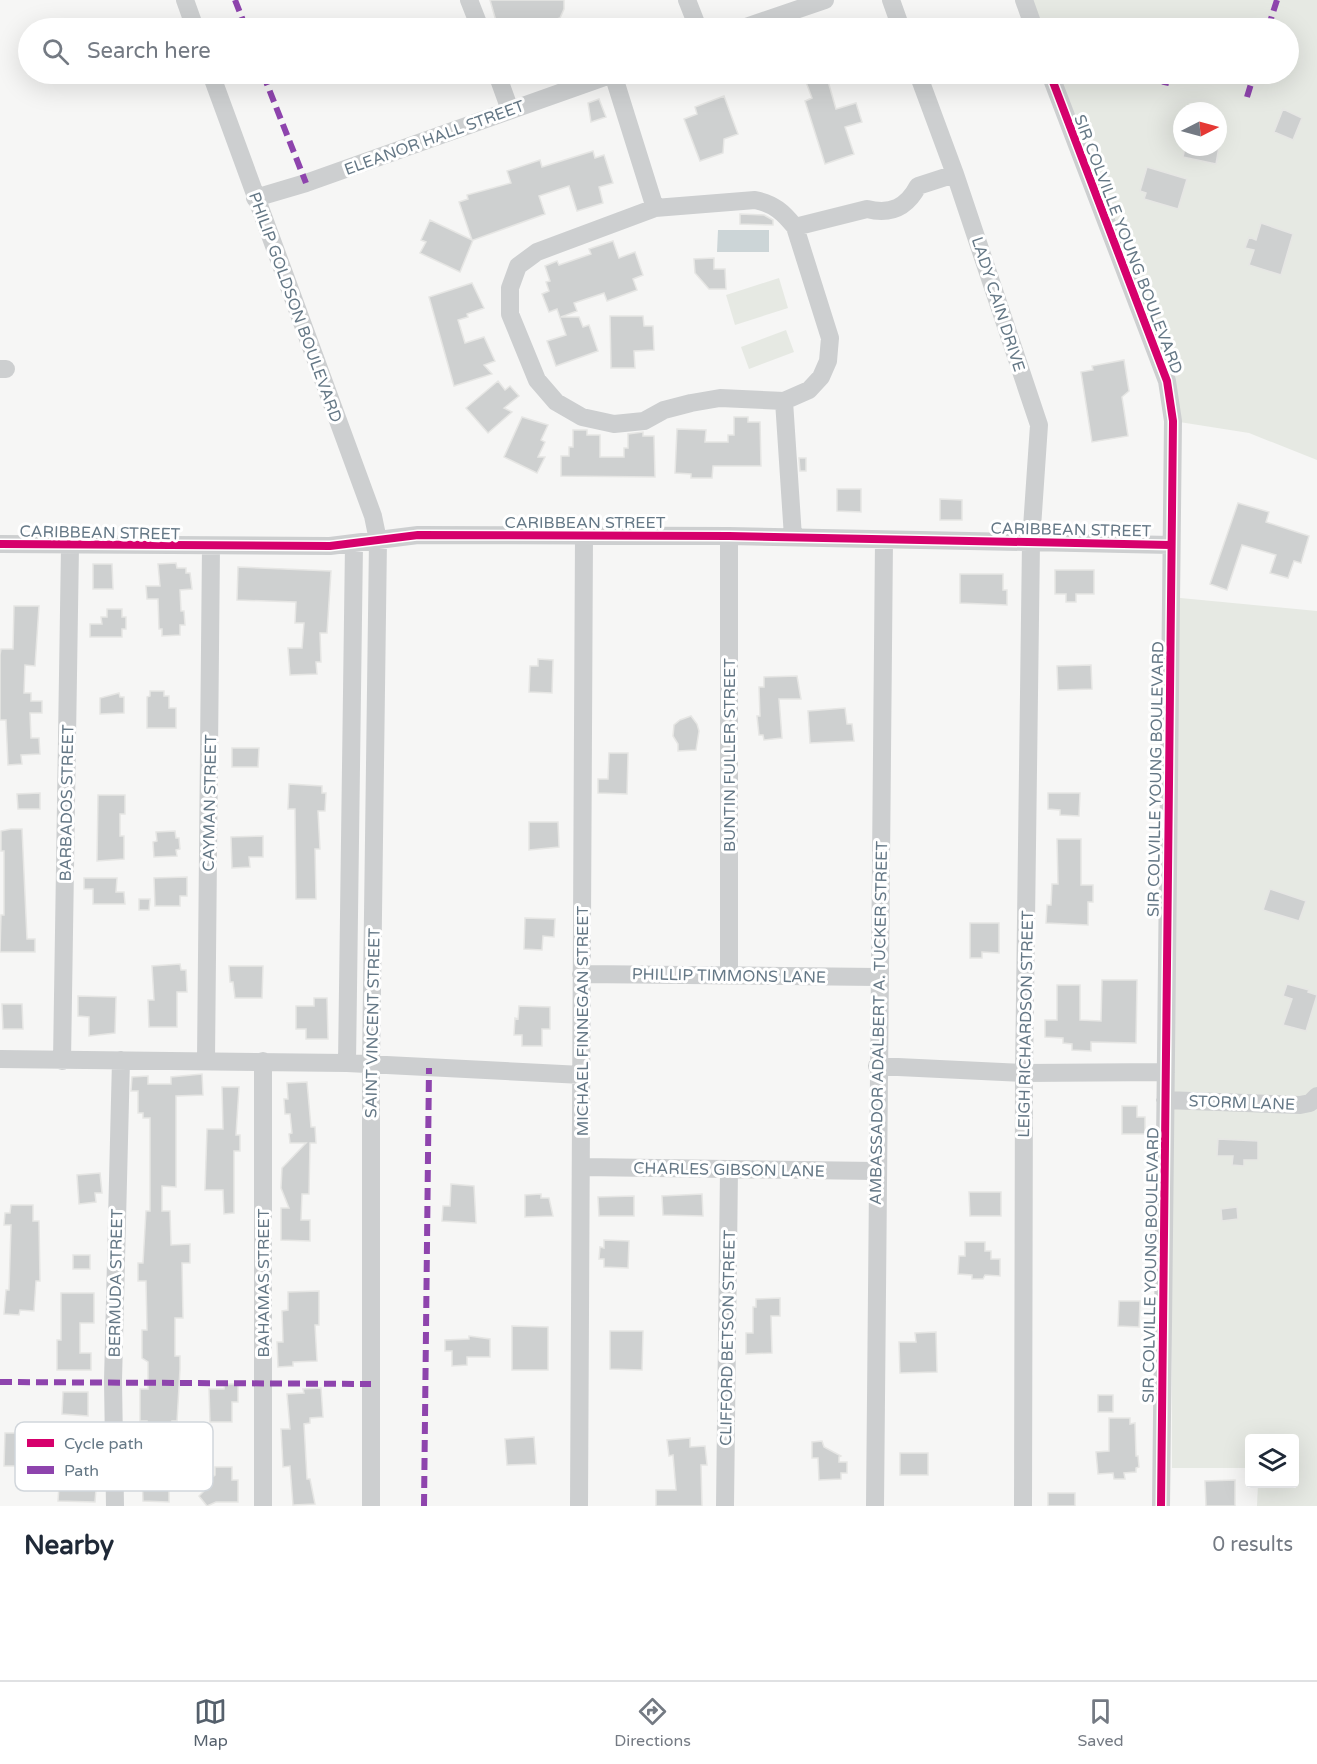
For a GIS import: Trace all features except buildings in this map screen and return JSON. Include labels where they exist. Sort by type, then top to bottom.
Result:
[{"type":"street","points":[[185,0],[191,18]]},
{"type":"street","points":[[470,0],[476,18]]},
{"type":"street","points":[[687,0],[694,18]]},
{"type":"street","points":[[772,18],[825,0]]},
{"type":"street","points":[[891,0],[898,18]]},
{"type":"street","points":[[1024,0],[1030,18]]},
{"type":"street","name":"PHILIP GOLDSON BOULEVARD","points":[[215,84],[373,516],[378,540]]},
{"type":"street","points":[[501,84],[510,110]]},
{"type":"street","name":"ELEANOR HALL STREET","points":[[255,198],[306,183],[584,84]]},
{"type":"street","points":[[616,84],[655,208]]},
{"type":"street","name":"LADY CAIN DRIVE","points":[[922,84],[955,174],[1039,426],[1031,542]]},
{"type":"street","name":"SIR COLVILLE YOUNG BOULEVARD","points":[[1054,84],[1167,381],[1173,421],[1161,1506]]},
{"type":"street","points":[[795,227],[867,209],[879,212],[899,209],[911,199],[918,186],[955,174]]},
{"type":"street","points":[[755,200],[771,203],[784,213],[795,227],[830,338],[828,361],[821,377],[809,390],[784,401],[720,398],[664,410],[644,422],[614,424],[582,417],[556,402],[537,380],[510,314],[510,288],[518,266],[537,252],[655,208],[755,200]]},
{"type":"street","points":[[784,401],[793,537]]},
{"type":"street","name":"CARIBBEAN STREET","points":[[0,544],[211,546],[354,544],[418,535],[729,536],[1171,545]]},
{"type":"street","name":"MICHAEL FINNEGAN STREET","points":[[579,1506],[583,1167],[580,974],[585,536]]},
{"type":"street","name":"BUNTIN FULLER STREET","points":[[729,536],[729,974]]},
{"type":"street","name":"SAINT VINCENT STREET","points":[[371,1506],[371,1064],[378,540]]},
{"type":"street","name":"AMBASSADOR ADALBERT A. TUCKER STREET","points":[[875,1506],[876,1172],[884,540]]},
{"type":"street","name":"LEIGH RICHARDSON STREET","points":[[1023,1506],[1024,1073],[1031,542]]},
{"type":"street","name":"SAINT VINCENT STREET","points":[[346,1063],[354,544]]},
{"type":"street","name":"BARBADOS STREET","points":[[62,1060],[70,546]]},
{"type":"street","name":"CAYMAN STREET","points":[[206,1060],[211,546]]},
{"type":"street","name":"PHILLIP TIMMONS LANE","points":[[580,974],[878,977]]},
{"type":"street","points":[[0,1059],[346,1063],[582,1075]]},
{"type":"street","name":"BERMUDA STREET","points":[[114,1422],[121,1060]]},
{"type":"street","name":"BAHAMAS STREET","points":[[263,1506],[264,1061]]},
{"type":"street","points":[[877,1066],[1024,1073],[1166,1072]]},
{"type":"street","name":"STORM LANE","points":[[1165,1100],[1300,1105],[1310,1102],[1317,1096]]},
{"type":"street","name":"CHARLES GIBSON LANE","points":[[583,1167],[876,1172]]},
{"type":"street","name":"CLIFFORD BETSON STREET","points":[[725,1506],[729,1169]]},
{"type":"street","name":"BERMUDA STREET","points":[[115,1491],[115,1506]]},
{"type":"shaded area","points":[[1025,0],[1317,0],[1317,460],[1249,433],[1173,421],[1054,84],[1299,84],[1299,18],[1031,18]]},
{"type":"shaded area","points":[[718,230],[769,230],[769,252],[717,252]]},
{"type":"shaded area","points":[[779,278],[788,308],[735,325],[726,295]]},
{"type":"shaded area","points":[[786,330],[794,352],[749,369],[741,347]]},
{"type":"shaded area","points":[[1170,597],[1317,611],[1317,1506],[1257,1506],[1258,1488],[1299,1488],[1299,1434],[1245,1434],[1245,1468],[1172,1468]]},
{"type":"marked path","points":[[235,0],[242,18]]},
{"type":"marked path","points":[[1271,18],[1277,0]]},
{"type":"marked path","points":[[267,84],[306,183]]},
{"type":"marked path","points":[[1247,97],[1251,84]]},
{"type":"marked path","points":[[424,1506],[429,1068]]},
{"type":"marked path","points":[[0,1382],[371,1384]]},
{"type":"cycle path","points":[[1054,84],[1167,381],[1173,421],[1161,1506]]},
{"type":"cycle path","points":[[0,544],[330,546],[418,535],[729,536],[1171,545]]}]
